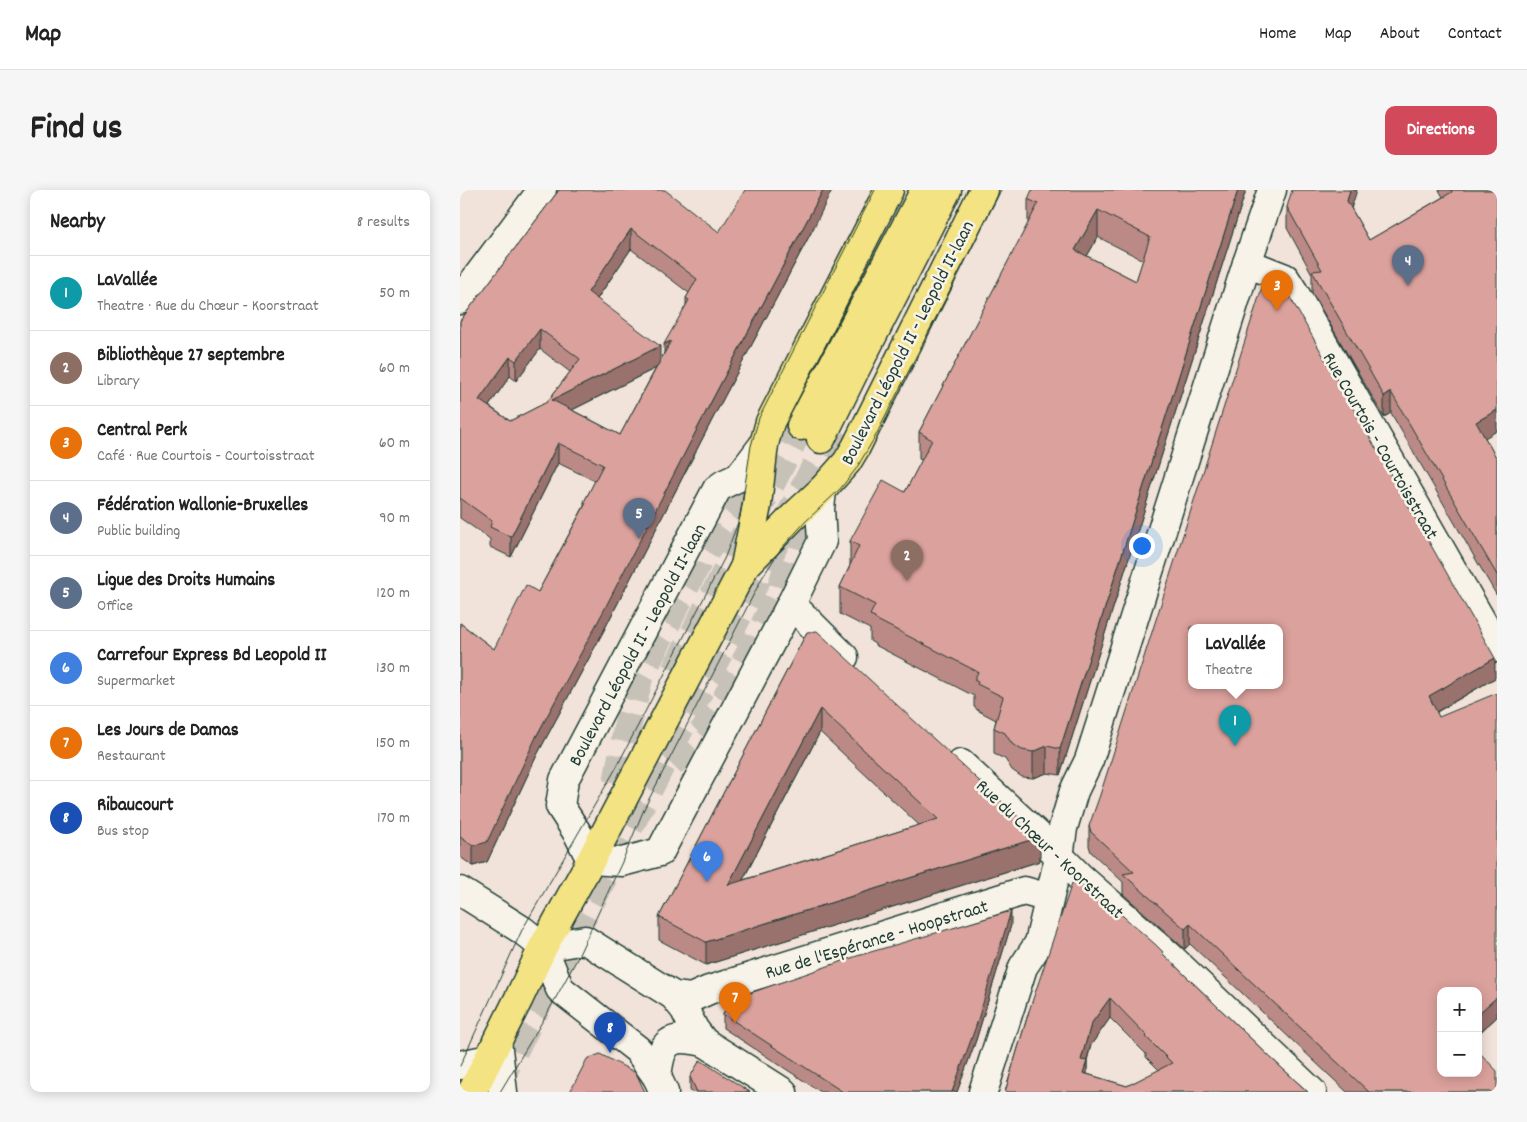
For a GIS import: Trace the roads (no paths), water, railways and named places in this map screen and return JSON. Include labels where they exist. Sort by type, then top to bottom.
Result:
[{"type":"main road","name":"Boulevard Léopold II - Leopold II-laan","points":[[472,1092],[543,947],[591,860],[745,566],[758,505],[764,444],[770,422],[888,190]]},
{"type":"main road","points":[[925,190],[812,433],[853,374],[947,190]]},
{"type":"main road","name":"Boulevard Léopold II - Leopold II-laan","points":[[745,566],[787,522],[822,490],[856,447],[984,190]]},
{"type":"street","points":[[460,300],[542,190]]},
{"type":"street","points":[[983,1092],[1023,967],[1039,942],[1059,856],[1063,828],[1074,791],[1092,752],[1247,263],[1272,190]]},
{"type":"street","name":"Rue Courtois - Courtoisstraat","points":[[1247,263],[1285,278],[1497,648]]},
{"type":"street","name":"Boulevard Léopold II - Leopold II-laan","points":[[591,860],[578,834],[560,806],[564,780],[717,490],[724,484],[739,477],[764,444]]},
{"type":"street","points":[[591,860],[622,862],[660,852],[791,604],[822,541],[820,509],[822,490]]},
{"type":"street","points":[[791,604],[828,643],[865,676]]},
{"type":"street","name":"Rue du Chœur - Koorstraat","points":[[946,750],[1079,876],[1174,960],[1312,1092]]},
{"type":"street","points":[[460,891],[522,930],[543,947],[560,989],[638,1050],[660,1084]]},
{"type":"street","name":"Rue de l'Espérance - Hoopstraat","points":[[674,996],[691,998],[709,990],[1024,891],[1049,898]]},
{"type":"street","points":[[543,947],[585,940],[674,996],[685,1010],[694,1029],[704,1042],[783,1092]]},
{"type":"street","points":[[660,1084],[659,1061],[662,1050],[669,1042],[680,1038],[704,1042]]},
{"type":"street","points":[[460,1065],[493,1050],[503,1092]]},
{"type":"tunnel","points":[[675,671],[812,404]]},
{"type":"tunnel","points":[[495,1088],[839,420]]},
{"type":"tunnel","points":[[617,783],[639,678],[699,560],[756,489]]},
{"type":"tunnel","points":[[671,764],[716,718],[777,600],[801,516]]},
{"type":"tram line","points":[[460,1066],[522,930],[615,770],[725,557],[740,517],[751,446],[759,418],[875,190]]},
{"type":"tram line","points":[[500,1092],[576,961],[645,807],[762,578],[780,550],[805,522],[840,489],[856,469],[875,437],[1001,190]]},
{"type":"place","name":"Fédération Wallonie-Bruxelles","points":[[1408,286]]},
{"type":"place","name":"Central Perk","points":[[1277,311]]},
{"type":"place","name":"Ligue des Droits Humains","points":[[639,539]]},
{"type":"place","name":"Bibliothèque 27 septembre","points":[[907,581]]},
{"type":"place","name":"LaVallée","points":[[1235,746]]},
{"type":"place","name":"Carrefour Express Bd Leopold II","points":[[707,882]]},
{"type":"place","name":"Les Jours de Damas","points":[[735,1023]]},
{"type":"place","name":"Ribaucourt","points":[[610,1053]]}]
